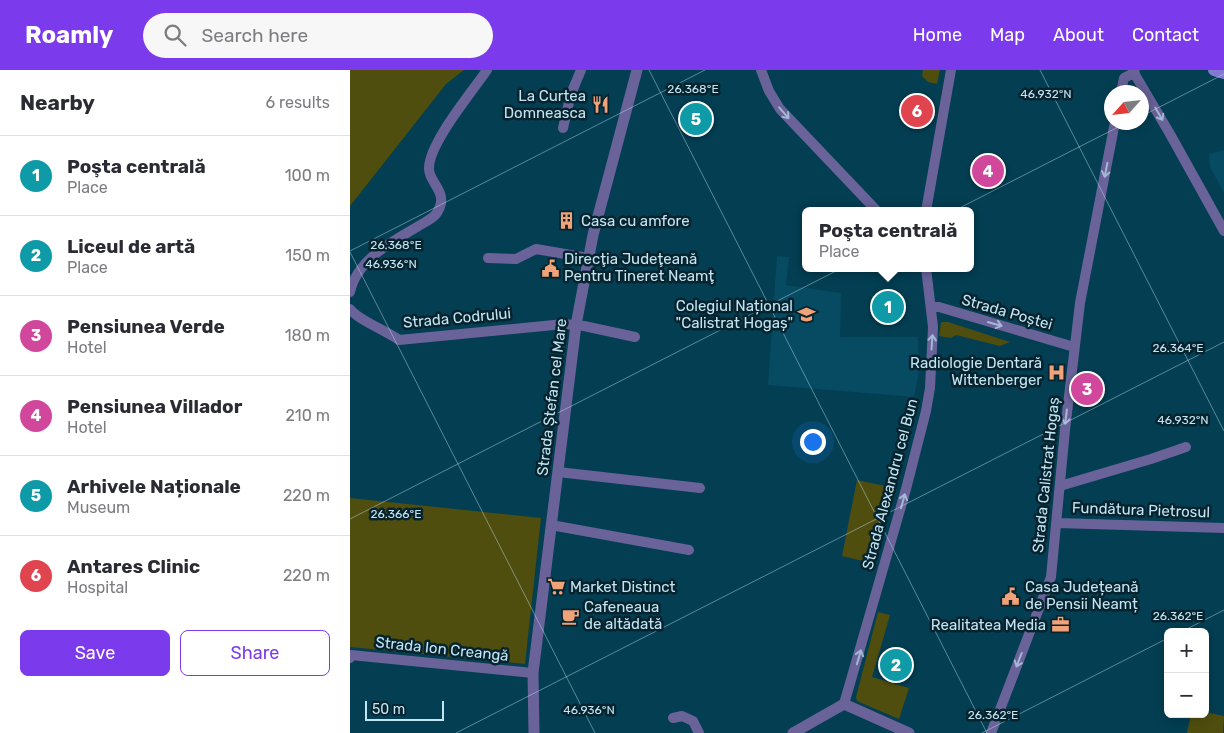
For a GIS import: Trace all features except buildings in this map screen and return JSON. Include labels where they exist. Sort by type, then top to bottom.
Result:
[{"type":"main road","points":[[1214,70],[1224,73]]},
{"type":"street","points":[[350,292],[358,274],[371,257],[423,223],[439,210],[442,200],[428,167],[433,152],[447,126],[487,70]]},
{"type":"street","points":[[563,128],[571,94],[581,70]]},
{"type":"street","name":"Strada Ștefan cel Mare","points":[[534,733],[533,673],[576,325],[588,258],[638,70]]},
{"type":"street","points":[[761,70],[769,91],[780,109],[873,207]]},
{"type":"street","points":[[927,207],[951,70]]},
{"type":"street","points":[[1122,85],[1124,78],[1134,71],[1224,231]]},
{"type":"street","name":"Strada Calistrat Hogaș","points":[[991,733],[1051,577],[1080,303],[1113,130]]},
{"type":"street","points":[[488,258],[516,260],[536,249],[588,258]]},
{"type":"street","name":"Strada Alexandru cel Bun","points":[[844,704],[906,489],[926,411],[930,388],[933,327],[927,272]]},
{"type":"street","name":"Strada Poștei","points":[[931,307],[1074,348]]},
{"type":"street","name":"Strada Codrului","points":[[350,308],[360,318],[399,340],[564,324],[634,337]]},
{"type":"street","points":[[1060,486],[1186,447]]},
{"type":"street","points":[[558,472],[700,488]]},
{"type":"street","name":"Fundătura Pietrosul","points":[[1057,522],[1224,528]]},
{"type":"street","points":[[551,525],[690,550]]},
{"type":"street","name":"Strada Ion Creangă","points":[[351,657],[533,673]]},
{"type":"street","points":[[793,733],[844,704],[910,733]]},
{"type":"street","points":[[673,718],[682,716],[693,721],[699,733]]},
{"type":"shaded area","points":[[350,70],[464,70],[446,84],[350,206]]},
{"type":"shaded area","points":[[923,70],[940,70],[937,84],[928,82],[922,76]]},
{"type":"shaded area","points":[[1224,150],[1224,193],[1210,167],[1209,154]]},
{"type":"shaded area","name":"Colegiul Național \"Calistrat Hogaș\"","points":[[777,256],[789,257],[786,285],[841,293],[840,337],[918,337],[919,371],[914,397],[768,385]]},
{"type":"shaded area","points":[[942,322],[948,322],[1010,342],[1000,346],[956,335],[951,338],[939,336]]},
{"type":"shaded area","points":[[857,480],[890,487],[871,563],[842,556]]},
{"type":"shaded area","points":[[350,498],[541,518],[525,664],[350,647]]},
{"type":"shaded area","points":[[878,612],[890,615],[872,677],[909,688],[899,719],[857,701],[856,697]]},
{"type":"shaded area","points":[[1209,713],[1224,716],[1223,733],[1187,733],[1190,718],[1209,718]]},
{"type":"place","name":"La Curtea Domneasca","points":[[600,105]]},
{"type":"place","name":"Antares Clinic","points":[[917,111]]},
{"type":"place","name":"Arhivele Naționale","points":[[696,119]]},
{"type":"place","name":"Pensiunea Villador","points":[[988,171]]},
{"type":"place","name":"Casa cu amfore","points":[[567,221]]},
{"type":"place","name":"Direcţia Judeţeană Pentru Tineret Neamţ","points":[[550,268]]},
{"type":"place","name":"Poşta centrală","points":[[888,307]]},
{"type":"place","name":"Colegiul Național \"Calistrat Hogaș\"","points":[[807,315]]},
{"type":"place","name":"Radiologie Dentară Wittenberger","points":[[1056,372]]},
{"type":"place","name":"Pensiunea Verde","points":[[1087,389]]},
{"type":"place","name":"Market Distinct","points":[[556,587]]},
{"type":"place","name":"Casa Județeană de Pensii Neamț","points":[[1011,596]]},
{"type":"place","name":"Cafeneaua de altădată","points":[[570,616]]},
{"type":"place","name":"Realitatea Media","points":[[1060,625]]},
{"type":"place","name":"Liceul de artă","points":[[896,665]]}]
